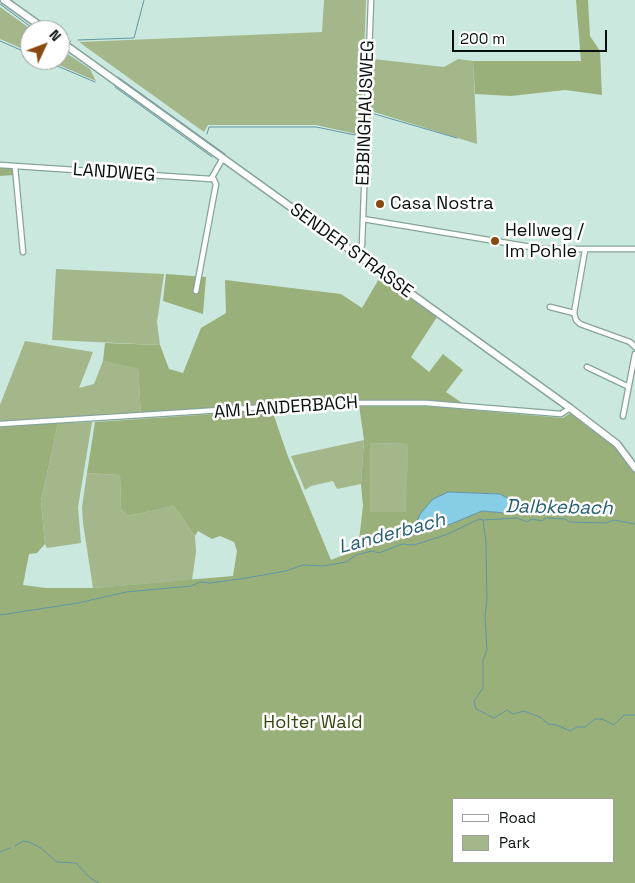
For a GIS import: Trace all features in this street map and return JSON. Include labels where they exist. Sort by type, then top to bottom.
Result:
[{"type":"main road","points":[[4,0],[32,20]]},
{"type":"main road","name":"SENDER STRASSE","points":[[70,47],[570,408],[617,444],[635,468]]},
{"type":"street","name":"EBBINGHAUSWEG","points":[[356,254],[362,245],[371,0]]},
{"type":"street","points":[[196,290],[216,184],[213,178],[223,158]]},
{"type":"street","name":"LANDWEG","points":[[0,165],[213,178]]},
{"type":"street","points":[[15,167],[23,252]]},
{"type":"street","points":[[363,219],[543,249],[635,249]]},
{"type":"street","points":[[585,250],[574,313],[580,324],[630,342],[635,347]]},
{"type":"street","points":[[550,307],[574,313]]},
{"type":"street","points":[[623,416],[627,386],[635,354]]},
{"type":"street","points":[[587,367],[627,386]]},
{"type":"street","name":"AM LANDERBACH","points":[[0,424],[331,403],[426,403],[561,414],[570,408]]},
{"type":"green space","points":[[324,0],[366,0],[361,135],[316,125],[208,125],[204,132],[79,42],[322,32]]},
{"type":"green space","points":[[576,0],[588,0],[590,36],[600,51],[602,95],[565,90],[511,96],[475,94],[473,61],[581,61]]},
{"type":"green space","points":[[0,7],[20,21],[20,48],[0,39]]},
{"type":"green space","points":[[70,56],[90,69],[96,81],[70,70]]},
{"type":"green space","points":[[373,59],[444,67],[458,59],[473,61],[477,144],[371,111]]},
{"type":"green space","points":[[0,167],[13,168],[14,175],[0,176]]},
{"type":"green space","points":[[56,269],[164,274],[157,322],[160,345],[52,340]]},
{"type":"green space","points":[[166,274],[206,277],[203,314],[163,301]]},
{"type":"green space","points":[[380,277],[437,317],[411,357],[429,372],[443,354],[463,370],[446,392],[465,405],[426,401],[331,401],[141,415],[138,368],[103,361],[105,343],[160,345],[169,369],[183,373],[201,328],[226,313],[225,280],[341,294],[362,308]]},
{"type":"green space","points":[[25,341],[93,352],[79,388],[94,384],[103,361],[138,367],[141,415],[0,422],[0,405]]},
{"type":"green space","name":"Holter Wald","points":[[359,405],[426,406],[563,418],[572,412],[616,446],[635,472],[635,883],[0,883],[0,426],[58,423],[41,501],[45,544],[37,553],[29,554],[23,585],[46,588],[93,588],[233,576],[237,551],[234,542],[220,536],[212,539],[198,531],[195,536],[174,506],[128,516],[121,509],[120,475],[87,473],[95,422],[272,410],[287,454],[331,560],[358,549],[363,506],[361,484],[364,440]],"holes":[[[370,443],[408,444],[406,512],[370,512]],[[448,492],[500,494],[505,513],[482,511],[413,531]]]},
{"type":"green space","points":[[92,422],[78,507],[81,543],[47,548],[41,501],[58,423]]},
{"type":"green space","points":[[364,440],[361,484],[337,489],[333,481],[311,486],[305,490],[291,456]]},
{"type":"green space","points":[[370,443],[408,444],[407,512],[370,512]]},
{"type":"green space","points":[[87,473],[120,475],[121,509],[128,516],[174,506],[195,536],[196,552],[192,580],[93,588],[82,507]]},
{"type":"water","points":[[448,492],[500,494],[511,500],[513,505],[505,513],[482,511],[451,524],[415,535],[413,532],[420,514],[433,499]]},
{"type":"waterway","points":[[78,40],[134,38],[144,0]]},
{"type":"waterway","points":[[0,4],[22,20]]},
{"type":"waterway","points":[[0,41],[20,50]]},
{"type":"waterway","points":[[67,70],[95,82]]},
{"type":"waterway","points":[[118,77],[225,154]]},
{"type":"waterway","points":[[115,87],[212,157]]},
{"type":"waterway","points":[[370,138],[371,113],[457,138]]},
{"type":"waterway","points":[[207,134],[209,127],[316,127],[360,136]]},
{"type":"waterway","name":"Dalbkebach","points":[[483,520],[517,518],[527,522],[532,519],[542,521],[546,518],[566,519],[569,522],[606,523],[614,520],[635,524]]},
{"type":"waterway","name":"Landerbach","points":[[0,615],[78,603],[126,592],[191,586],[200,582],[210,583],[286,571],[303,565],[324,566],[346,562],[356,555],[372,551],[379,553],[402,544],[414,545],[448,534],[479,519],[483,520],[486,542],[487,601],[485,615],[487,650],[483,660],[483,688],[474,701],[476,709],[494,718],[507,710],[513,714],[524,711],[540,717],[548,724],[557,725],[570,731],[577,727],[585,727],[595,719],[602,719],[614,725],[624,715],[635,715]]},
{"type":"waterway","points":[[15,846],[23,841],[29,842],[41,848],[57,862],[76,863],[90,878],[99,883]]},
{"type":"waterway","points":[[0,852],[10,848]]},
{"type":"place","name":"Casa Nostra","points":[[380,204]]},
{"type":"place","name":"Hellweg / Im Pohle","points":[[495,241]]}]
